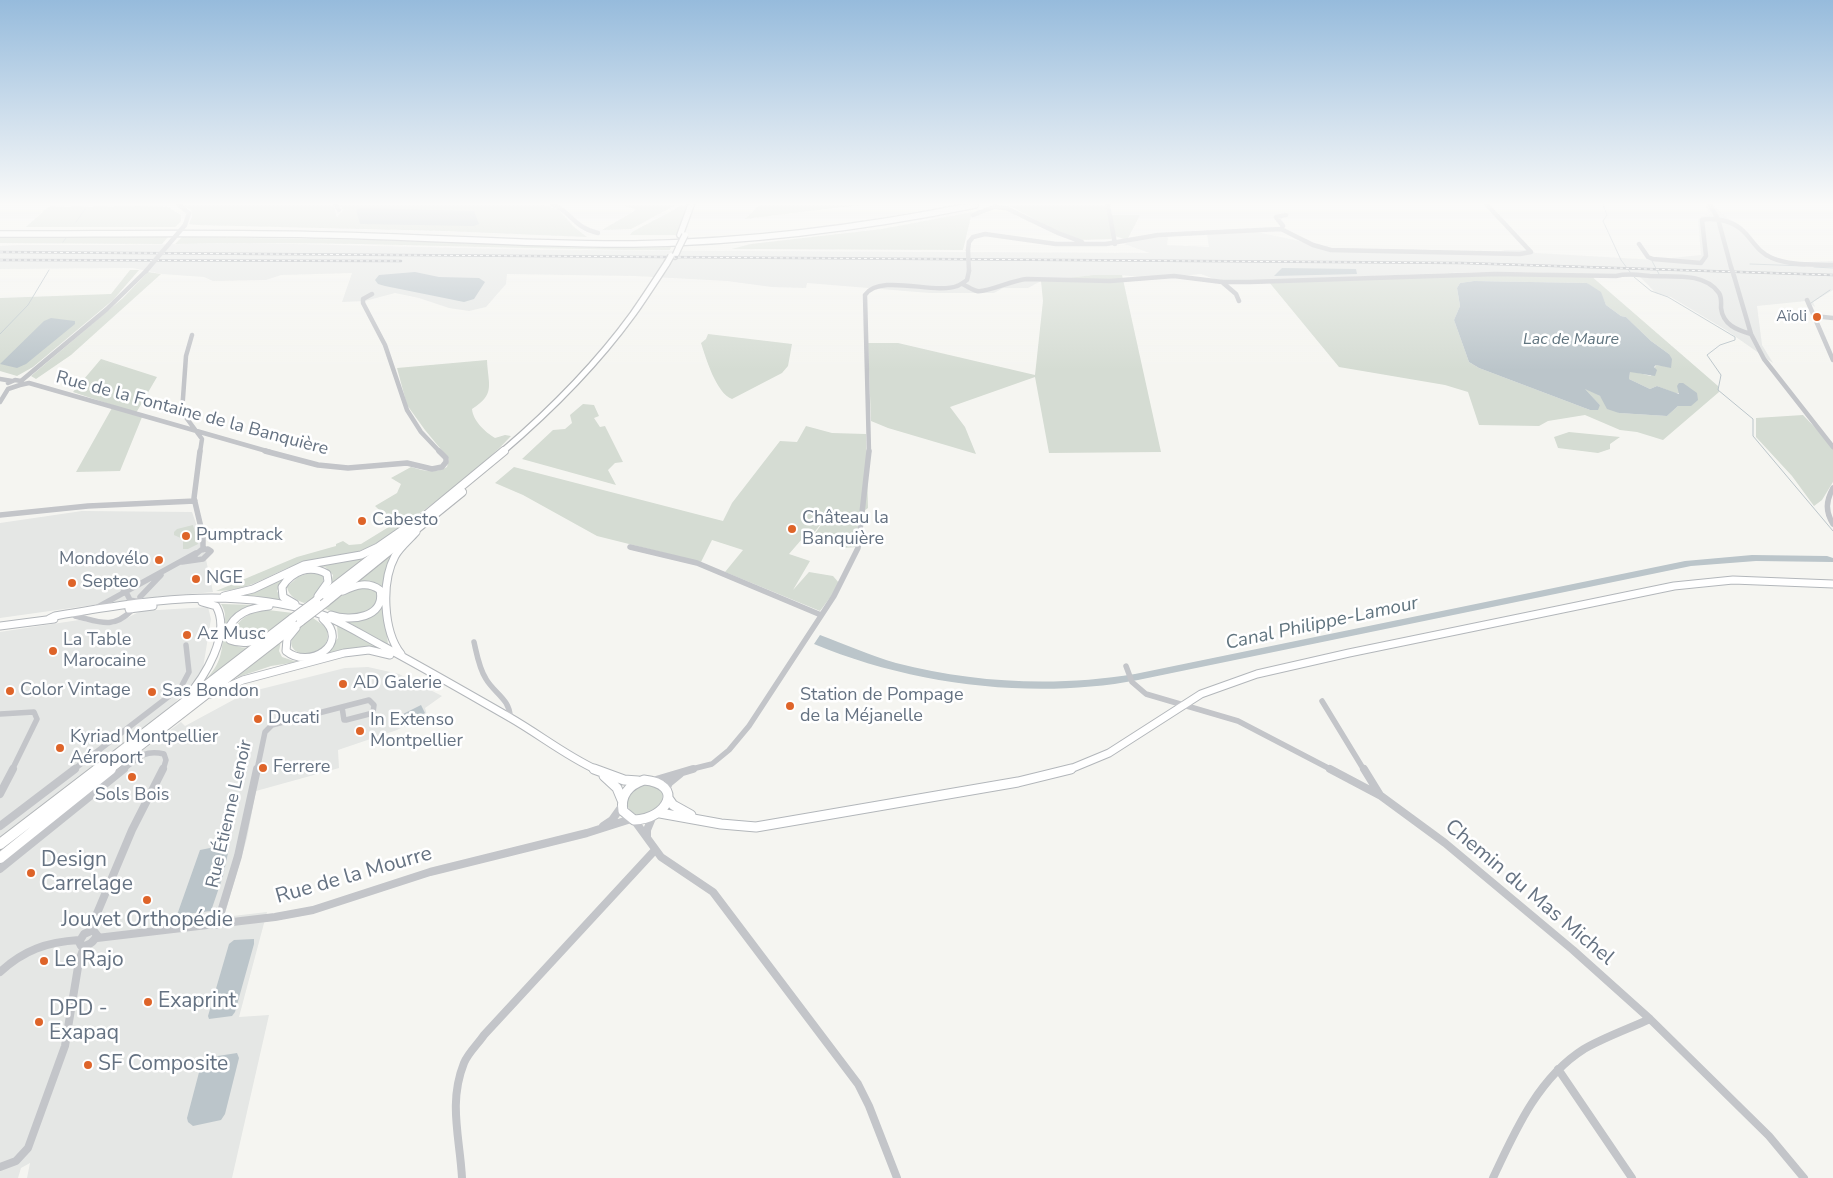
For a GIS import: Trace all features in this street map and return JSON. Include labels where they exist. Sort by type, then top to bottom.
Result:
[{"type":"highway","points":[[0,858],[271,635],[326,602],[422,525],[518,444],[584,379],[638,315],[671,260]]},
{"type":"highway","points":[[0,844],[179,711],[297,620],[316,601],[501,452],[578,378],[620,331],[669,263]]},
{"type":"main road","points":[[209,598],[245,592],[310,564],[360,555],[378,547],[425,515]]},
{"type":"main road","points":[[402,657],[393,644],[389,632],[387,613],[390,570],[396,554],[422,525]]},
{"type":"main road","points":[[299,608],[286,600],[282,589],[286,580],[302,570],[317,568],[327,574],[329,578],[326,587],[316,601]]},
{"type":"main road","points":[[660,813],[739,827],[775,825],[1018,782],[1063,772],[1109,753],[1183,705],[1214,688],[1257,674],[1349,653],[1674,586],[1733,580],[1833,584]]},
{"type":"main road","points":[[318,614],[344,619],[360,618],[374,610],[382,597],[377,587],[366,584],[353,587],[335,595]]},
{"type":"main road","points":[[0,626],[140,600],[209,598],[275,603],[299,608],[318,614],[402,657],[598,770],[624,781],[656,780],[667,793],[673,805],[703,820]]},
{"type":"main road","points":[[49,618],[228,600]]},
{"type":"main road","points":[[179,711],[208,671],[216,649],[220,625],[219,612],[216,606],[202,602]]},
{"type":"main road","points":[[271,635],[252,642],[241,643],[230,640],[227,632],[232,621],[245,611],[275,603]]},
{"type":"main road","points":[[297,620],[285,646],[288,655],[304,659],[323,652],[333,638],[331,626],[320,618],[318,614]]},
{"type":"main road","points":[[179,711],[230,684],[320,659],[364,650],[385,652],[393,656],[402,657]]},
{"type":"main road","points":[[598,770],[617,788],[627,815],[633,819],[652,818],[660,813],[664,808],[667,793]]},
{"type":"main road","points":[[622,803],[628,789],[638,781]]},
{"type":"street","points":[[0,402],[12,383],[31,374],[119,300],[155,260]]},
{"type":"street","points":[[656,780],[712,764],[729,750],[749,726],[834,596],[858,548],[869,457],[864,298],[866,292],[872,287],[884,285],[944,287],[962,284],[967,280],[968,260]]},
{"type":"street","points":[[1665,260],[1702,263],[1704,260]]},
{"type":"street","points":[[1729,260],[1751,334],[1764,359],[1833,447]]},
{"type":"street","points":[[1780,260],[1833,265]]},
{"type":"street","points":[[962,284],[977,291],[986,291],[1015,280],[1042,278],[1110,281],[1174,276],[1222,282],[1496,274],[1616,276],[1630,273],[1688,278],[1708,284],[1720,295],[1723,301],[1721,312],[1727,323],[1735,329],[1751,334]]},
{"type":"street","points":[[1222,282],[1236,294],[1239,301]]},
{"type":"street","name":"Rue de la Fontaine de la Banquière","points":[[12,383],[29,383],[200,434],[337,468],[407,462],[432,469],[444,464],[446,458],[421,432],[407,410],[385,344],[363,303],[363,299],[372,294]]},
{"type":"street","points":[[1807,300],[1833,360]]},
{"type":"street","points":[[1814,316],[1833,318]]},
{"type":"street","points":[[96,608],[173,565],[196,556],[204,549],[205,539],[195,501],[196,477],[202,439],[200,434],[184,419],[182,412],[186,356],[192,335]]},
{"type":"street","points":[[1833,488],[1825,506],[1826,512],[1833,524]]},
{"type":"street","points":[[0,515],[88,506],[187,503],[195,501]]},
{"type":"street","points":[[630,547],[697,563],[821,615]]},
{"type":"street","points":[[196,556],[203,560],[210,555],[210,550],[204,549]]},
{"type":"street","points":[[125,593],[130,600],[140,600],[152,582],[173,565]]},
{"type":"street","points":[[75,616],[112,623],[122,620],[131,611]]},
{"type":"street","points":[[474,642],[478,663],[488,683],[509,705],[511,711],[510,718]]},
{"type":"street","points":[[2,822],[181,687],[191,664],[186,645]]},
{"type":"street","name":"Chemin du Mas Michel","points":[[1127,669],[1132,684],[1136,689],[1146,694],[1238,721],[1266,734],[1381,796],[1445,843],[1573,950],[1650,1019],[1769,1136],[1804,1178]]},
{"type":"street","name":"Rue Étienne Lenoir","points":[[217,925],[238,856],[265,732],[272,726],[342,707],[369,700],[374,705],[372,713],[369,715],[346,720],[344,720],[342,715],[342,707]]},
{"type":"street","points":[[1322,700],[1381,796]]},
{"type":"street","points":[[0,714],[28,711],[34,712],[37,720],[0,794]]},
{"type":"street","points":[[0,869],[82,801],[144,754],[156,751],[164,754],[166,760],[164,768],[132,830],[90,930],[82,935],[65,1046],[28,1148],[13,1163],[0,1167]]},
{"type":"street","points":[[667,793],[673,780],[688,771]]},
{"type":"street","name":"Rue de la Mourre","points":[[587,833],[612,820],[622,803]]},
{"type":"street","points":[[648,839],[647,830],[652,818]]},
{"type":"street","points":[[633,819],[640,825],[662,858],[692,875],[713,892],[811,1020],[858,1084],[869,1106],[897,1178]]},
{"type":"street","name":"Rue de la Mourre","points":[[97,938],[217,925],[313,910],[439,869],[587,833],[633,819]]},
{"type":"street","points":[[462,1178],[454,1118],[458,1084],[464,1062],[484,1035],[655,850]]},
{"type":"street","points":[[0,972],[18,956],[47,942],[90,945],[97,938],[97,932],[90,930]]},
{"type":"street","points":[[1494,1178],[1514,1134],[1540,1091],[1558,1069],[1584,1050],[1650,1019]]},
{"type":"street","points":[[1558,1069],[1632,1178]]},
{"type":"shaded area","points":[[0,260],[1772,260],[1785,263],[1833,261],[1833,290],[1813,302],[1815,307],[1806,301],[1757,306],[1762,345],[1773,363],[1726,330],[1671,297],[1656,293],[1639,276],[1473,272],[1222,282],[1201,274],[1156,278],[1093,275],[1041,281],[1028,288],[1003,288],[994,293],[930,293],[807,283],[806,288],[772,287],[727,281],[635,276],[507,274],[506,284],[486,307],[469,311],[449,308],[419,298],[395,293],[365,301],[342,302],[352,273],[281,275],[266,280],[213,281],[204,277],[162,274],[133,268],[0,269]]},
{"type":"shaded area","points":[[130,270],[139,270],[113,300],[33,367],[17,376],[0,371],[0,298],[111,294]]},
{"type":"shaded area","points":[[148,272],[161,274],[71,355],[36,379],[31,376],[123,298]]},
{"type":"shaded area","points":[[1093,275],[1122,275],[1161,452],[1049,453],[1035,377],[950,407],[965,427],[976,454],[888,428],[871,421],[868,343],[898,343],[1035,375],[1043,301],[1041,281]]},
{"type":"shaded area","points":[[1590,275],[1718,386],[1719,392],[1663,440],[1637,432],[1620,430],[1585,415],[1548,421],[1539,426],[1479,425],[1468,392],[1445,385],[1339,367],[1269,282]],"holes":[[[1474,281],[1587,283],[1603,298],[1606,305],[1621,316],[1626,317],[1651,341],[1669,354],[1671,367],[1656,365],[1651,376],[1630,371],[1629,379],[1650,389],[1657,386],[1680,393],[1691,406],[1678,406],[1667,416],[1619,413],[1600,396],[1583,387],[1600,405],[1590,410],[1479,368],[1469,362],[1454,320],[1460,306],[1457,288],[1460,283]]]},
{"type":"shaded area","points":[[708,334],[792,344],[788,366],[782,373],[732,399],[716,383],[709,366],[701,343]]},
{"type":"shaded area","points":[[101,359],[157,377],[136,413],[73,392]]},
{"type":"shaded area","points":[[487,360],[488,393],[480,404],[472,409],[473,413],[480,426],[495,438],[505,435],[511,436],[471,474],[402,526],[367,548],[349,554],[298,564],[237,589],[216,591],[297,557],[336,546],[336,544],[343,541],[349,545],[361,544],[392,525],[392,522],[375,506],[397,493],[401,484],[391,478],[411,467],[420,470],[438,471],[447,467],[449,459],[407,405],[397,368]]},
{"type":"shaded area","points":[[583,404],[594,405],[599,416],[594,418],[600,427],[605,426],[623,462],[615,463],[608,470],[616,485],[522,459],[553,430],[565,429],[572,423],[570,415]]},
{"type":"shaded area","points":[[112,408],[142,417],[120,471],[76,472]]},
{"type":"shaded area","points":[[1803,415],[1833,449],[1833,482],[1822,500],[1814,506],[1792,476],[1756,437],[1756,418]]},
{"type":"shaded area","points":[[806,426],[832,433],[866,434],[868,508],[861,513],[859,511],[856,547],[842,548],[814,535],[830,512],[813,534],[808,532],[789,554],[810,561],[793,590],[809,572],[833,576],[840,584],[820,611],[725,572],[743,550],[712,540],[701,562],[597,536],[523,495],[495,483],[514,467],[723,521],[732,503],[780,441],[797,442]]},
{"type":"shaded area","points":[[1569,432],[1620,437],[1610,444],[1610,449],[1598,453],[1558,448],[1554,437]]},
{"type":"shaded area","points":[[82,511],[192,512],[202,541],[213,592],[143,598],[0,618],[0,523]]},
{"type":"shaded area","name":"Pumptrack","points":[[193,525],[198,544],[188,549],[183,549],[183,539],[174,535],[174,532],[177,529]]},
{"type":"shaded area","points":[[378,550],[330,587],[333,575],[325,567],[316,566],[355,559]]},
{"type":"shaded area","points":[[393,553],[385,613],[388,645],[348,622],[369,616],[384,590],[372,582],[357,582]]},
{"type":"shaded area","points":[[312,572],[321,573],[324,579],[317,594],[304,603],[293,597],[287,587],[298,577]]},
{"type":"shaded area","points":[[288,576],[282,581],[277,591],[283,602],[240,596]]},
{"type":"shaded area","points":[[367,586],[377,592],[377,598],[373,607],[364,614],[347,616],[323,608],[351,590]]},
{"type":"shaded area","points":[[221,604],[254,605],[242,610],[232,618],[228,623],[225,634],[227,641],[240,647],[249,647],[205,681],[218,663],[221,652],[225,617]]},
{"type":"shaded area","points":[[208,607],[211,619],[203,668],[171,707],[0,837],[0,632],[79,620],[113,625],[141,611]]},
{"type":"shaded area","points":[[268,610],[293,613],[266,633],[250,638],[242,638],[235,635],[235,628],[245,617]]},
{"type":"shaded area","points":[[313,618],[327,628],[327,640],[322,649],[314,653],[305,654],[297,652],[292,647],[292,640],[301,626]]},
{"type":"shaded area","points":[[337,625],[379,648],[352,648],[325,654],[338,638]]},
{"type":"shaded area","points":[[281,641],[279,651],[282,657],[297,662],[271,666],[232,679]]},
{"type":"shaded area","points":[[368,667],[399,674],[442,696],[425,708],[427,715],[397,730],[338,750],[339,768],[256,791],[247,838],[224,917],[267,912],[239,1017],[269,1015],[232,1178],[27,1178],[30,1163],[21,1168],[18,1178],[0,1178],[0,863],[99,783],[181,722],[185,726],[235,699],[261,689],[345,668]]},
{"type":"shaded area","points":[[649,783],[662,791],[660,805],[650,814],[637,815],[627,805],[627,800],[634,790]]},
{"type":"water","points":[[1282,268],[1356,269],[1357,274],[1274,276]]},
{"type":"water","points":[[415,272],[439,277],[479,278],[485,282],[474,299],[464,302],[385,286],[378,284],[375,280],[379,275]]},
{"type":"water","name":"Lac de Maure","points":[[1474,281],[1587,283],[1601,292],[1606,305],[1621,316],[1626,317],[1651,341],[1669,354],[1672,359],[1671,368],[1656,365],[1654,367],[1657,370],[1655,376],[1630,372],[1629,379],[1650,389],[1657,386],[1679,394],[1677,386],[1679,383],[1683,383],[1697,393],[1698,400],[1691,406],[1678,406],[1667,416],[1619,413],[1607,409],[1600,396],[1585,389],[1600,405],[1598,410],[1590,410],[1479,368],[1469,362],[1454,320],[1460,306],[1457,288],[1460,283]]},
{"type":"water","points":[[51,318],[75,321],[75,324],[26,364],[17,368],[0,364],[44,321]]},
{"type":"water","points":[[1752,555],[1827,556],[1833,558],[1833,562],[1756,561],[1691,566],[1138,680],[1098,686],[1057,689],[1016,688],[932,679],[891,670],[814,644],[820,635],[896,663],[955,675],[1015,681],[1075,681],[1135,674],[1685,561]]},
{"type":"water","points":[[421,705],[425,713],[398,727],[393,719]]},
{"type":"water","points":[[230,844],[223,876],[211,911],[177,915],[200,850]]},
{"type":"water","points":[[254,939],[235,1012],[232,1016],[209,1019],[208,1016],[229,944],[234,940]]},
{"type":"water","points":[[237,1053],[239,1058],[225,1114],[221,1120],[193,1126],[188,1122],[187,1118],[202,1061],[205,1058]]},
{"type":"waterway","points":[[1621,260],[1630,272]]},
{"type":"waterway","points":[[1652,261],[1659,274]]},
{"type":"waterway","points":[[1750,264],[1805,266]]},
{"type":"waterway","points":[[1814,267],[1833,268]]},
{"type":"waterway","points":[[0,334],[28,305],[49,270]]},
{"type":"waterway","points":[[1634,277],[1651,291],[1668,297],[1735,337],[1735,340],[1720,345],[1707,355],[1721,375],[1718,390],[1753,419],[1753,436],[1833,531]]},
{"type":"waterway","points":[[1811,303],[1830,290]]},
{"type":"railway","points":[[0,260],[401,261]]},
{"type":"railway","points":[[1060,260],[1462,263],[1833,275]]},
{"type":"place","name":"Aïoli","points":[[1817,317]]},
{"type":"place","name":"Cabesto","points":[[362,521]]},
{"type":"place","name":"Château la Banquière","points":[[792,529]]},
{"type":"place","name":"Pumptrack","points":[[186,536]]},
{"type":"place","name":"Mondovélo","points":[[159,560]]},
{"type":"place","name":"NGE","points":[[196,579]]},
{"type":"place","name":"Septeo","points":[[72,583]]},
{"type":"place","name":"Az Musc","points":[[187,635]]},
{"type":"place","name":"La Table Marocaine","points":[[53,651]]},
{"type":"place","name":"AD Galerie","points":[[343,684]]},
{"type":"place","name":"Color Vintage","points":[[10,691]]},
{"type":"place","name":"Sas Bondon","points":[[152,692]]},
{"type":"place","name":"Station de Pompage de la Méjanelle","points":[[790,706]]},
{"type":"place","name":"Ducati","points":[[258,719]]},
{"type":"place","name":"In Extenso Montpellier","points":[[360,731]]},
{"type":"place","name":"Kyriad Montpellier Aéroport","points":[[60,748]]},
{"type":"place","name":"Ferrere","points":[[263,768]]},
{"type":"place","name":"Sols Bois","points":[[132,777]]},
{"type":"place","name":"Design Carrelage","points":[[31,873]]},
{"type":"place","name":"Jouvet Orthopédie","points":[[147,900]]},
{"type":"place","name":"Le Rajo","points":[[44,961]]},
{"type":"place","name":"Exaprint","points":[[148,1002]]},
{"type":"place","name":"DPD - Exapaq","points":[[39,1022]]},
{"type":"place","name":"SF Composite","points":[[88,1065]]},
{"type":"water label","name":"Canal Philippe-Lamour","points":[[1322,624]]}]
